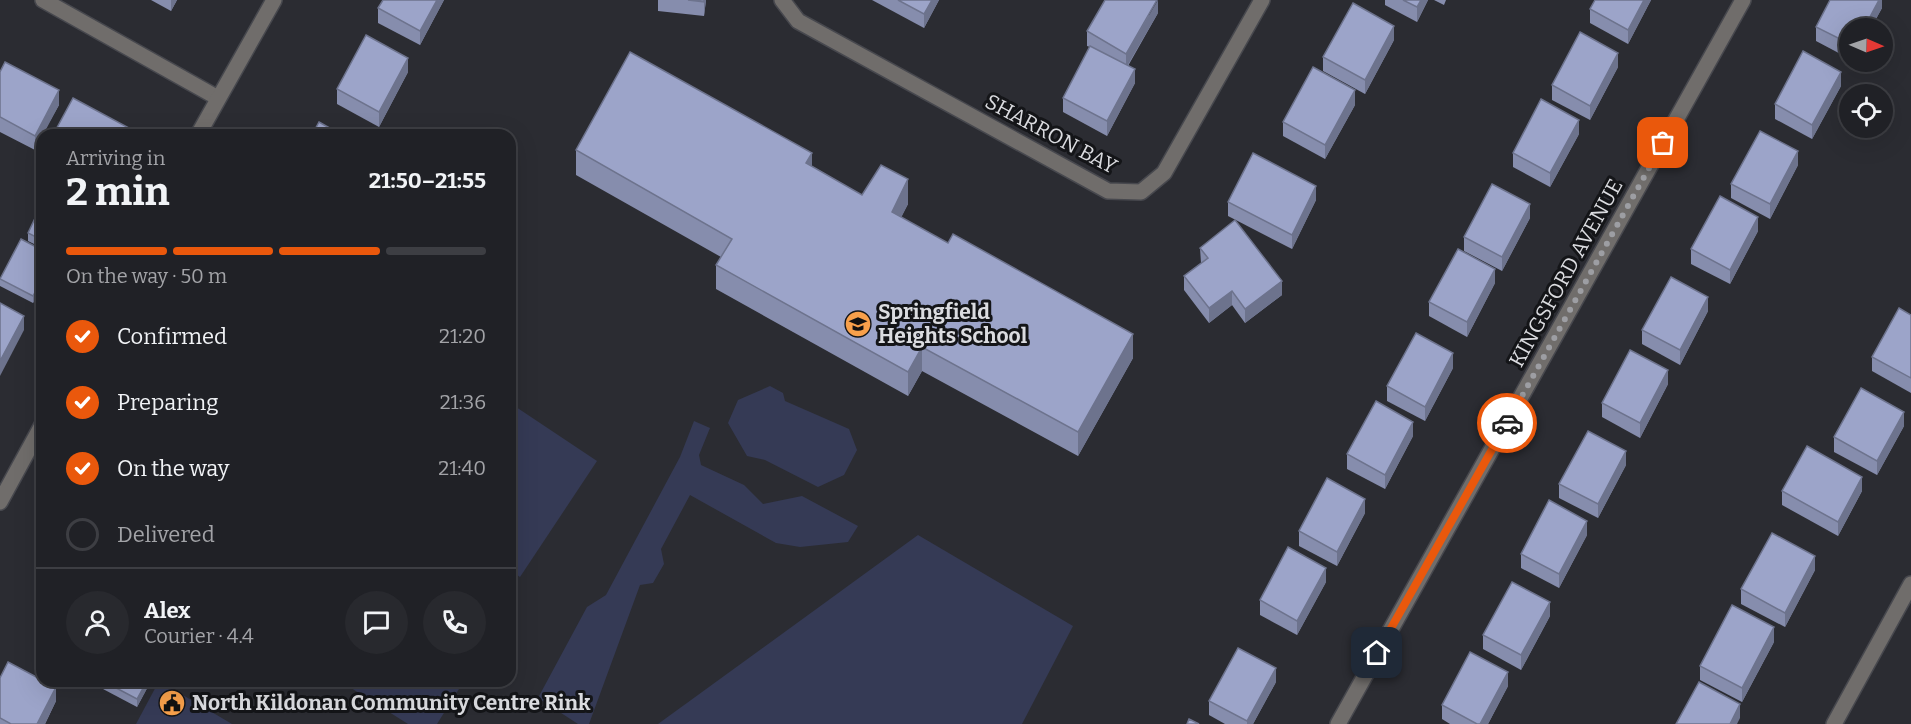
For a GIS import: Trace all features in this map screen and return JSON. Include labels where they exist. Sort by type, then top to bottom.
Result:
[{"type":"street","points":[[43,0],[218,98]]},
{"type":"street","points":[[201,129],[274,0]]},
{"type":"street","name":"SHARRON BAY","points":[[782,0],[798,21],[1108,191],[1141,192],[1164,173],[1262,0]]},
{"type":"street","name":"KINGSFORD AVENUE","points":[[1338,724],[1743,0]]},
{"type":"street","points":[[0,502],[4,484],[36,434]]},
{"type":"street","points":[[1834,724],[1911,584]]},
{"type":"shaded area","points":[[770,386],[783,393],[785,401],[849,429],[857,450],[844,475],[818,487],[765,460],[747,456],[728,423],[738,400]]},
{"type":"shaded area","points":[[516,407],[597,461],[520,577],[516,574]]},
{"type":"shaded area","points":[[694,421],[710,428],[699,455],[701,465],[744,485],[763,504],[802,496],[858,526],[848,542],[800,547],[776,543],[690,495],[661,549],[664,564],[653,583],[640,585],[589,724],[578,724],[538,698],[587,607],[606,595],[680,457]]},
{"type":"shaded area","points":[[918,535],[1073,626],[1022,724],[658,724]]},
{"type":"shaded area","name":"North Kildonan Community Centre Rink","points":[[156,687],[169,687],[232,724],[136,724]]},
{"type":"shaded area","points":[[349,687],[460,687],[437,724],[408,724]]},
{"type":"building","points":[[383,0],[437,0],[420,31],[378,8]]},
{"type":"building","points":[[898,0],[932,0],[924,14]]},
{"type":"building","points":[[1105,0],[1157,0],[1126,54],[1087,31]]},
{"type":"building","points":[[1403,0],[1421,0],[1417,7]]},
{"type":"building","points":[[1595,0],[1644,0],[1628,30],[1590,9]]},
{"type":"building","points":[[1830,0],[1879,0],[1869,18],[1839,18],[1839,38],[1816,27]]},
{"type":"building","points":[[1353,3],[1394,26],[1365,80],[1323,57]]},
{"type":"building","points":[[1580,32],[1618,53],[1590,106],[1552,85]]},
{"type":"building","points":[[366,35],[408,58],[379,112],[337,89]]},
{"type":"building","points":[[1090,46],[1135,69],[1107,121],[1063,98]]},
{"type":"building","points":[[1803,51],[1841,72],[1812,125],[1775,104]]},
{"type":"building","points":[[630,52],[812,153],[806,163],[862,195],[881,165],[908,179],[892,212],[948,243],[953,234],[1133,334],[1078,432],[922,347],[908,372],[716,265],[732,239],[576,150]]},
{"type":"building","points":[[5,62],[59,90],[39,129],[36,129],[35,136],[0,117],[0,72]]},
{"type":"building","points":[[1313,67],[1355,90],[1325,145],[1283,122]]},
{"type":"building","points":[[73,98],[129,128],[128,129],[56,129]]},
{"type":"building","points":[[1541,99],[1579,120],[1550,173],[1513,153]]},
{"type":"building","points":[[319,122],[331,129],[315,129]]},
{"type":"building","points":[[1760,131],[1798,151],[1770,204],[1731,184]]},
{"type":"building","points":[[1253,153],[1316,186],[1292,235],[1228,202]]},
{"type":"building","points":[[1492,184],[1530,204],[1502,257],[1464,237]]},
{"type":"building","points":[[1720,196],[1758,217],[1730,270],[1691,249]]},
{"type":"building","points":[[36,216],[36,237],[28,233]]},
{"type":"building","points":[[1235,220],[1282,281],[1245,309],[1232,291],[1209,308],[1184,276],[1208,258],[1200,248]]},
{"type":"building","points":[[21,239],[36,247],[36,290],[33,296],[0,279]]},
{"type":"building","points":[[1458,249],[1495,269],[1467,322],[1429,302]]},
{"type":"building","points":[[1671,277],[1708,297],[1680,350],[1642,330]]},
{"type":"building","points":[[0,303],[24,316],[0,361]]},
{"type":"building","points":[[1899,308],[1911,315],[1911,378],[1872,357]]},
{"type":"building","points":[[1416,333],[1453,353],[1425,407],[1387,386]]},
{"type":"building","points":[[1630,350],[1668,370],[1640,423],[1602,403]]},
{"type":"building","points":[[1861,388],[1904,412],[1877,461],[1834,437]]},
{"type":"building","points":[[1376,401],[1413,422],[1385,475],[1347,454]]},
{"type":"building","points":[[1588,431],[1626,451],[1598,504],[1559,484]]},
{"type":"building","points":[[1807,446],[1862,477],[1838,522],[1782,491]]},
{"type":"building","points":[[1327,478],[1365,499],[1337,552],[1299,531]]},
{"type":"building","points":[[1549,500],[1587,521],[1559,574],[1521,554]]},
{"type":"building","points":[[1772,533],[1815,556],[1785,613],[1741,589]]},
{"type":"building","points":[[1288,547],[1326,568],[1297,621],[1260,600]]},
{"type":"building","points":[[1512,582],[1550,602],[1521,655],[1483,635]]},
{"type":"building","points":[[1732,605],[1774,627],[1742,688],[1700,666]]},
{"type":"building","points":[[1238,648],[1276,668],[1247,721],[1209,701]]},
{"type":"building","points":[[1470,652],[1508,672],[1480,724],[1442,705]]},
{"type":"building","points":[[8,662],[36,677],[36,687],[56,687],[37,724],[11,724],[0,718],[0,678]]},
{"type":"building","points":[[1699,682],[1740,704],[1730,724],[1676,724]]},
{"type":"building","points":[[114,687],[144,687],[137,699]]},
{"type":"building","points":[[1189,719],[1199,724],[1187,724]]},
{"type":"way so far","points":[[1507,423],[1663,143]]},
{"type":"place","name":"Springfield Heights School","points":[[858,324]]},
{"type":"place","name":"North Kildonan Community Centre Rink","points":[[172,703]]},
{"type":"route","points":[[1377,653],[1507,423]]}]
